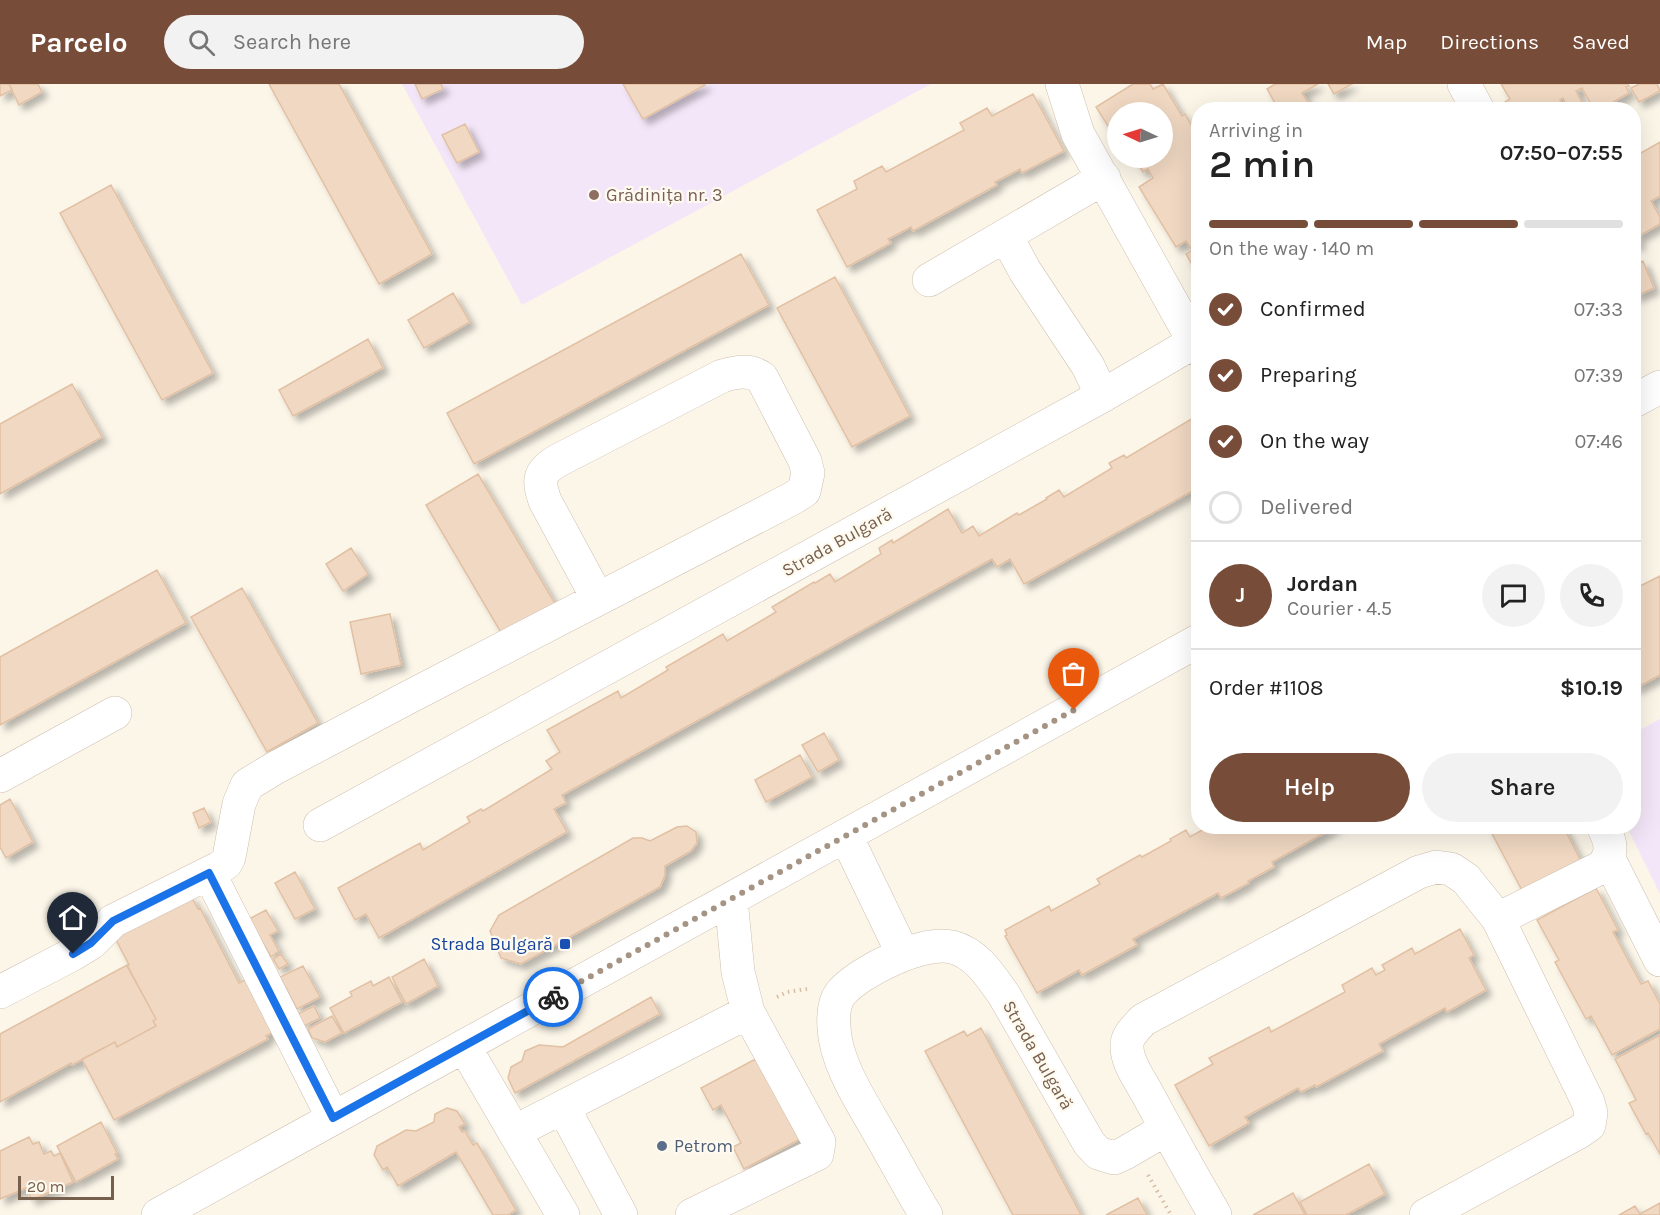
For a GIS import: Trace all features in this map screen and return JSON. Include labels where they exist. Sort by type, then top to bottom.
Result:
[{"type":"street","points":[[1062,84],[1078,134],[1191,337]]},
{"type":"street","points":[[1464,84],[1474,102]]},
{"type":"street","points":[[929,280],[1104,178]]},
{"type":"street","points":[[1006,236],[1025,271],[1088,366],[1102,396]]},
{"type":"street","name":"Strada Bulgară","points":[[320,825],[1191,349]]},
{"type":"street","points":[[0,992],[91,943],[113,921],[226,863],[230,857],[239,804],[247,785],[275,768],[794,498],[804,491],[808,473],[805,461],[762,378],[756,374],[736,372],[722,376],[545,469],[541,478],[541,489],[545,501],[598,599]]},
{"type":"street","points":[[1641,397],[1660,387]]},
{"type":"street","points":[[158,1215],[1191,645]]},
{"type":"street","points":[[0,776],[115,712]]},
{"type":"street","points":[[1607,834],[1611,847],[1609,860],[1660,960]]},
{"type":"street","points":[[846,836],[903,954]]},
{"type":"street","points":[[1498,919],[1602,867],[1609,860]]},
{"type":"street","points":[[1215,1215],[1132,1065],[1126,1044],[1132,1031],[1143,1020],[1419,872],[1436,867],[1451,869],[1466,879],[1498,919],[1588,1102],[1591,1113],[1589,1125],[1463,1206],[1426,1215]]},
{"type":"street","points":[[209,873],[333,1118]]},
{"type":"street","points":[[692,1215],[817,1154],[819,1142],[748,1012],[738,972],[731,899]]},
{"type":"street","name":"Strada Bulgară","points":[[840,994],[865,974],[903,954],[935,946],[950,946],[963,951],[976,960],[992,977],[1089,1143],[1098,1153],[1114,1158],[1166,1129]]},
{"type":"street","points":[[840,994],[834,1009],[834,1030],[840,1056],[852,1085],[926,1215]]},
{"type":"street","points":[[514,1132],[748,1012]]},
{"type":"street","points":[[464,1046],[563,1215]]},
{"type":"street","points":[[563,1107],[621,1215]]},
{"type":"path","points":[[748,1012],[787,992],[809,989],[840,994]]},
{"type":"path","points":[[1132,1149],[1171,1215]]},
{"type":"shaded area","name":"Grădinița nr. 3","points":[[402,84],[931,84],[522,305]]},
{"type":"shaded area","points":[[1660,719],[1660,894],[1630,834],[1641,834],[1641,729]]},
{"type":"building","points":[[0,84],[9,84],[12,90],[0,96]]},
{"type":"building","points":[[9,84],[38,84],[42,92],[19,105]]},
{"type":"building","points":[[269,84],[339,84],[432,254],[379,284]]},
{"type":"building","points":[[415,84],[441,84],[443,89],[422,99]]},
{"type":"building","points":[[623,84],[705,84],[705,85],[643,119]]},
{"type":"building","points":[[1133,84],[1150,84],[1153,89],[1163,84],[1182,116],[1185,114],[1191,125],[1191,248],[1186,241],[1176,247],[1139,187],[1153,178],[1148,169],[1143,172],[1140,168],[1173,168],[1173,102],[1107,102],[1107,124],[1096,107]]},
{"type":"building","points":[[1275,84],[1318,84],[1302,93],[1308,102],[1274,102],[1267,89]]},
{"type":"building","points":[[1328,84],[1352,84],[1334,94]]},
{"type":"building","points":[[1501,84],[1628,84],[1629,86],[1626,87],[1629,93],[1613,102],[1590,102],[1582,88],[1576,91],[1582,102],[1565,102],[1563,98],[1561,102],[1505,102],[1510,99]]},
{"type":"building","points":[[1639,84],[1657,84],[1660,91],[1639,102],[1631,88]]},
{"type":"building","points":[[1033,94],[1064,151],[1022,173],[1020,169],[995,182],[997,185],[913,231],[911,227],[888,239],[891,243],[847,267],[817,210],[857,189],[854,181],[882,166],[886,172],[964,130],[960,123],[987,108],[992,116]]},
{"type":"building","points":[[465,124],[479,152],[457,163],[442,135]]},
{"type":"building","points":[[1660,142],[1660,196],[1651,201],[1660,217],[1660,224],[1641,235],[1641,153]]},
{"type":"building","points":[[111,185],[213,373],[162,400],[60,213]]},
{"type":"building","points":[[1191,251],[1191,263],[1186,254]]},
{"type":"building","points":[[741,254],[769,305],[474,464],[447,413]]},
{"type":"building","points":[[1643,261],[1654,288],[1641,294],[1641,262]]},
{"type":"building","points":[[835,277],[910,416],[852,447],[777,308]]},
{"type":"building","points":[[453,293],[470,322],[424,348],[408,320]]},
{"type":"building","points":[[368,339],[383,368],[293,416],[279,390]]},
{"type":"building","points":[[72,384],[102,437],[0,494],[0,424]]},
{"type":"building","points":[[1191,419],[1191,492],[1024,584],[1010,559],[997,567],[992,559],[562,795],[566,803],[554,809],[567,832],[379,938],[366,914],[355,920],[338,888],[420,843],[423,850],[470,822],[467,817],[481,809],[483,811],[552,769],[546,761],[560,752],[547,730],[618,691],[621,698],[668,670],[666,667],[723,634],[727,641],[776,612],[772,607],[814,582],[830,574],[835,582],[881,554],[879,548],[892,540],[893,543],[948,509],[962,533],[973,526],[979,536],[1017,513],[1019,515],[1047,499],[1059,490],[1064,497],[1112,468],[1109,463],[1124,455],[1126,458]]},
{"type":"building","points":[[478,474],[556,605],[503,636],[426,505]]},
{"type":"building","points":[[351,548],[368,574],[343,591],[326,564]]},
{"type":"building","points":[[157,570],[186,623],[0,725],[0,657]]},
{"type":"building","points":[[1660,576],[1660,675],[1641,685],[1641,586]]},
{"type":"building","points":[[242,588],[318,723],[267,752],[191,617]]},
{"type":"building","points":[[390,614],[401,665],[361,674],[350,622]]},
{"type":"building","points":[[824,733],[839,760],[818,772],[802,745]]},
{"type":"building","points":[[800,755],[812,777],[766,802],[755,780]]},
{"type":"building","points":[[10,799],[33,842],[6,858],[0,847],[0,805]]},
{"type":"building","points":[[204,808],[211,822],[199,828],[193,813]]},
{"type":"building","points":[[687,826],[696,832],[697,843],[691,851],[665,866],[665,875],[660,887],[521,964],[501,958],[490,931],[499,915],[633,838],[650,841],[677,827]]},
{"type":"building","points":[[1186,830],[1190,837],[1195,834],[1323,834],[1272,862],[1274,867],[1248,881],[1249,883],[1221,898],[1218,893],[1133,939],[1137,945],[1082,975],[1079,970],[1037,993],[1005,936],[1007,935],[1005,930],[1049,906],[1051,911],[1100,884],[1097,879],[1140,855],[1142,857]]},
{"type":"building","points":[[1492,834],[1567,834],[1583,865],[1525,896]]},
{"type":"building","points":[[295,872],[315,909],[295,919],[275,883]]},
{"type":"building","points":[[1596,888],[1618,930],[1613,932],[1641,984],[1648,981],[1660,1004],[1660,1029],[1612,1055],[1591,1016],[1586,1019],[1555,962],[1559,960],[1537,920]]},
{"type":"building","points":[[191,896],[198,909],[200,908],[239,983],[249,978],[277,1030],[266,1036],[268,1039],[114,1120],[82,1059],[115,1042],[117,1047],[156,1026],[153,1021],[156,1019],[127,966],[129,965],[113,934]]},
{"type":"building","points":[[266,910],[278,931],[270,935],[279,951],[271,957],[249,919]]},
{"type":"building","points":[[1460,929],[1474,955],[1469,958],[1486,990],[1447,1012],[1445,1008],[1379,1044],[1383,1051],[1316,1087],[1315,1085],[1301,1092],[1298,1088],[1245,1117],[1249,1123],[1209,1146],[1175,1085],[1213,1064],[1209,1058],[1269,1027],[1271,1032],[1345,992],[1342,985],[1372,968],[1376,975],[1385,970],[1382,965],[1412,948],[1415,954]]},
{"type":"building","points":[[281,954],[288,964],[279,969],[273,959]]},
{"type":"building","points":[[424,959],[438,986],[406,1004],[392,977]]},
{"type":"building","points":[[127,965],[156,1019],[153,1021],[156,1026],[117,1047],[115,1042],[72,1065],[71,1063],[0,1102],[0,1034]]},
{"type":"building","points":[[303,966],[320,997],[297,1009],[280,977]]},
{"type":"building","points":[[389,977],[402,1002],[344,1033],[330,1008],[352,996],[350,992],[371,981],[373,986]]},
{"type":"building","points":[[651,997],[660,1014],[515,1093],[508,1078],[511,1067],[522,1061],[525,1051],[539,1045],[563,1047]]},
{"type":"building","points":[[314,1006],[320,1018],[304,1026],[298,1014]]},
{"type":"building","points":[[332,1016],[342,1033],[325,1042],[312,1038],[308,1029]]},
{"type":"building","points":[[981,1028],[1081,1215],[1013,1215],[925,1051],[964,1031],[967,1036]]},
{"type":"building","points":[[1660,1035],[1660,1154],[1629,1103],[1636,1100],[1615,1059]]},
{"type":"building","points":[[763,1055],[806,1136],[744,1169],[733,1147],[741,1143],[721,1105],[713,1110],[701,1088]]},
{"type":"building","points":[[447,1108],[457,1111],[465,1124],[459,1127],[462,1132],[465,1131],[473,1145],[477,1143],[516,1210],[508,1215],[493,1215],[456,1152],[398,1186],[387,1167],[383,1170],[374,1155],[377,1146],[406,1130],[416,1131],[434,1122],[435,1114]]},
{"type":"building","points":[[101,1122],[118,1159],[76,1182],[57,1146]]},
{"type":"building","points":[[29,1137],[33,1144],[39,1142],[44,1154],[51,1151],[54,1156],[60,1153],[73,1182],[32,1200],[26,1188],[0,1199],[0,1151]]},
{"type":"building","points":[[1369,1164],[1385,1194],[1346,1215],[1307,1215],[1300,1202]]},
{"type":"building","points":[[1293,1193],[1305,1215],[1253,1215]]},
{"type":"building","points":[[1138,1198],[1147,1215],[1106,1215]]},
{"type":"building","points":[[1660,1203],[1660,1215],[1619,1215],[1635,1206],[1640,1214]]},
{"type":"way so far","points":[[553,997],[1074,710]]},
{"type":"place","name":"Grădinița nr. 3","points":[[594,195]]},
{"type":"place","name":"Strada Bulgară","points":[[565,944]]},
{"type":"place","name":"Petrom","points":[[662,1146]]},
{"type":"route","points":[[73,954],[91,943],[113,921],[209,873],[333,1118],[553,997]]}]
